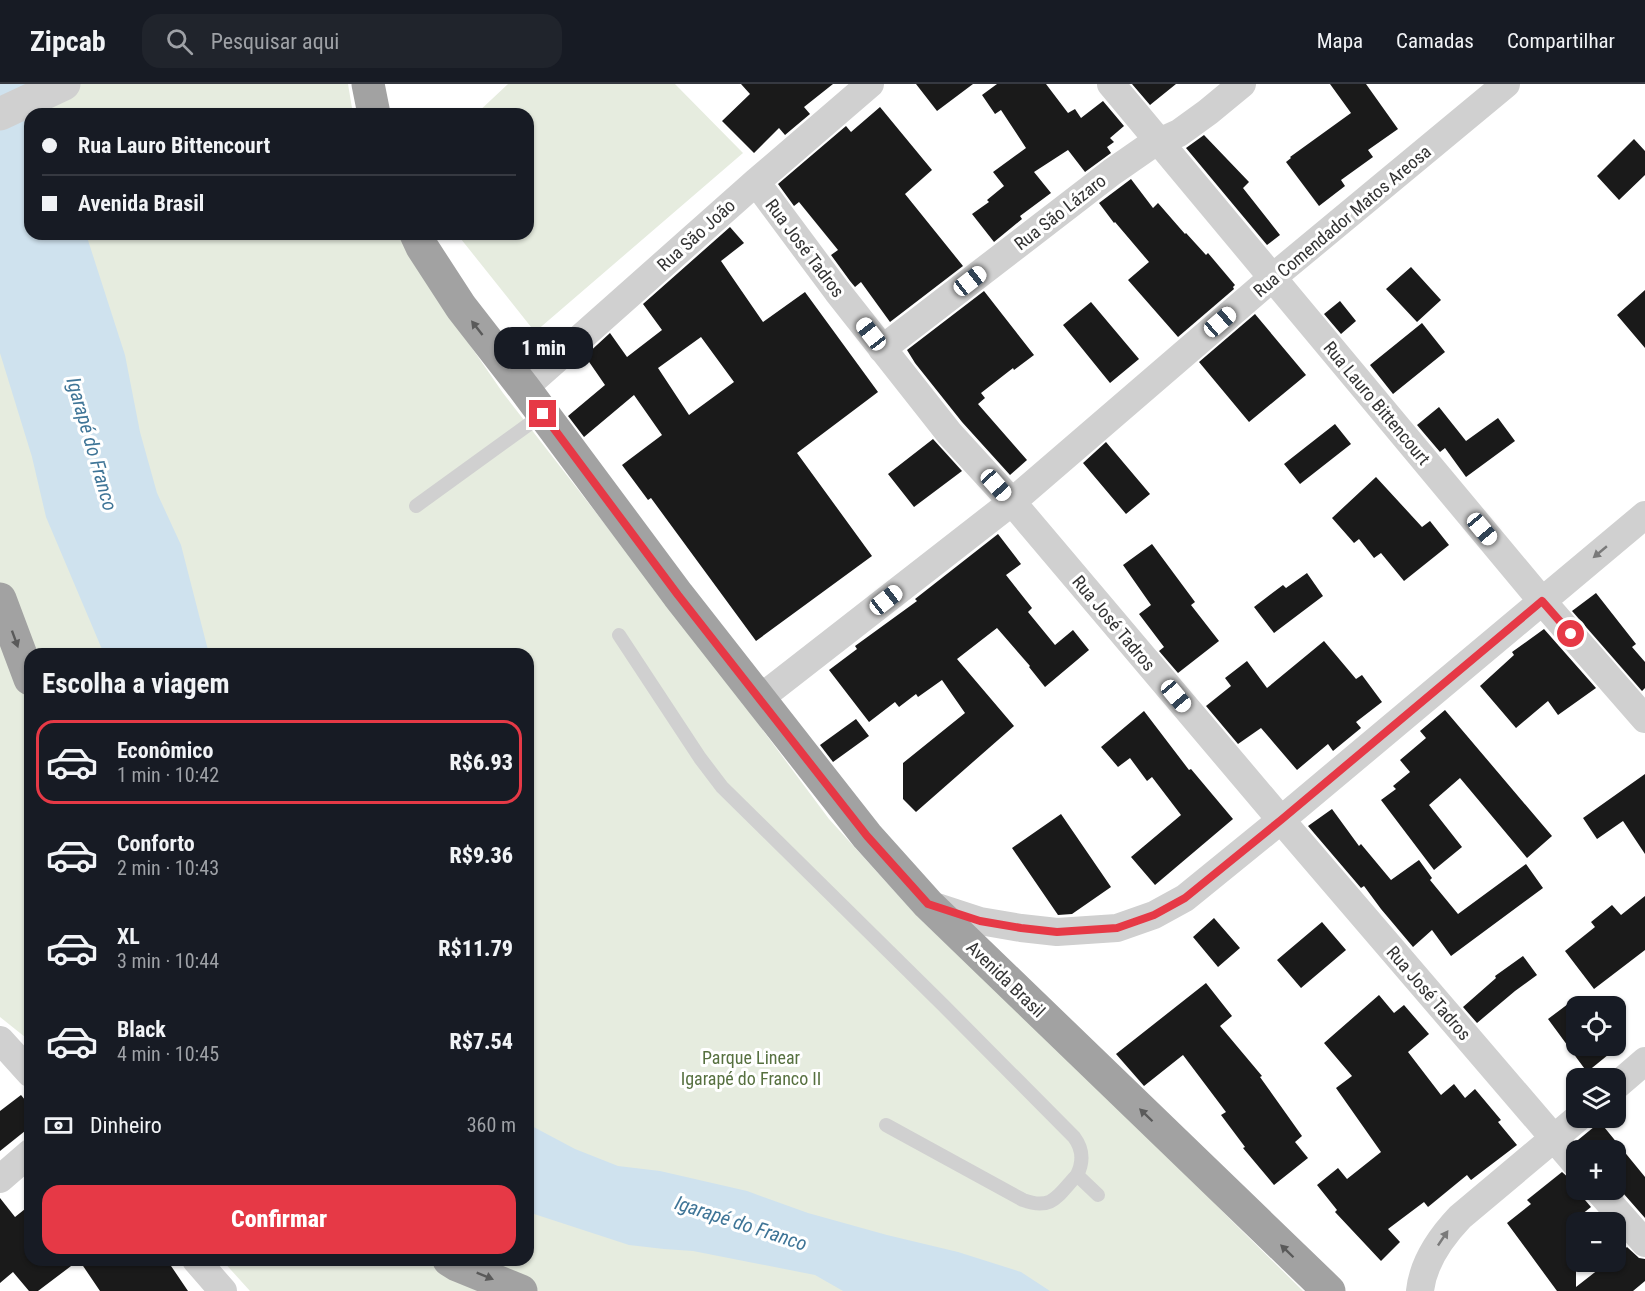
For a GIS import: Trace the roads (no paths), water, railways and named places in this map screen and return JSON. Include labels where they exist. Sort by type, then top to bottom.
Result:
[{"type":"highway","points":[[368,84],[373,108]]},
{"type":"highway","name":"Avenida Brasil","points":[[419,240],[461,307],[678,595],[867,836],[928,904],[1329,1291]]},
{"type":"highway","points":[[0,599],[24,663]]},
{"type":"highway","points":[[462,1266],[521,1291]]},
{"type":"street","points":[[0,114],[64,84]]},
{"type":"street","name":"Rua São João","points":[[524,388],[870,84]]},
{"type":"street","name":"Rua Lauro Bittencourt","points":[[1111,84],[1542,601],[1645,719]]},
{"type":"street","name":"Rua São Lázaro","points":[[882,349],[1112,172],[1148,147],[1179,133],[1242,84]]},
{"type":"street","name":"Rua Comendador Matos Areosa","points":[[759,699],[1012,502],[1272,278],[1506,84]]},
{"type":"street","name":"Rua José Tadros","points":[[756,182],[882,349],[949,433],[1012,502],[1566,1152]]},
{"type":"street","points":[[928,904],[980,921],[1057,932],[1117,928],[1154,915],[1185,898],[1281,820],[1645,515]]},
{"type":"street","points":[[0,1040],[24,1066]]},
{"type":"street","points":[[1626,1077],[1645,1061]]},
{"type":"street","points":[[1420,1291],[1420,1285],[1430,1260],[1443,1236],[1460,1217],[1566,1128]]},
{"type":"street","points":[[0,1179],[24,1158]]},
{"type":"street","points":[[1607,1200],[1645,1243]]},
{"type":"street","points":[[201,1266],[223,1291]]},
{"type":"lane","points":[[416,506],[543,414]]},
{"type":"lane","points":[[619,635],[699,758],[722,787],[1074,1137],[1082,1153],[1080,1168],[1077,1175],[1049,1203],[1033,1204],[886,1125]]},
{"type":"lane","points":[[1077,1175],[1098,1195]]},
{"type":"water","name":"Igarapé do Franco","points":[[0,84],[44,84],[50,108],[24,108],[24,240],[88,240],[125,355],[140,432],[157,493],[181,545],[207,648],[101,648],[46,517],[32,457],[0,353]]},
{"type":"water","name":"Igarapé do Franco","points":[[534,1127],[575,1149],[618,1166],[660,1171],[747,1191],[808,1213],[958,1252],[1021,1272],[1050,1291],[843,1291],[815,1275],[693,1251],[629,1245],[534,1214]]},
{"type":"park label","name":"Parque Linear Igarapé do Franco II","points":[[751,1067]]}]
